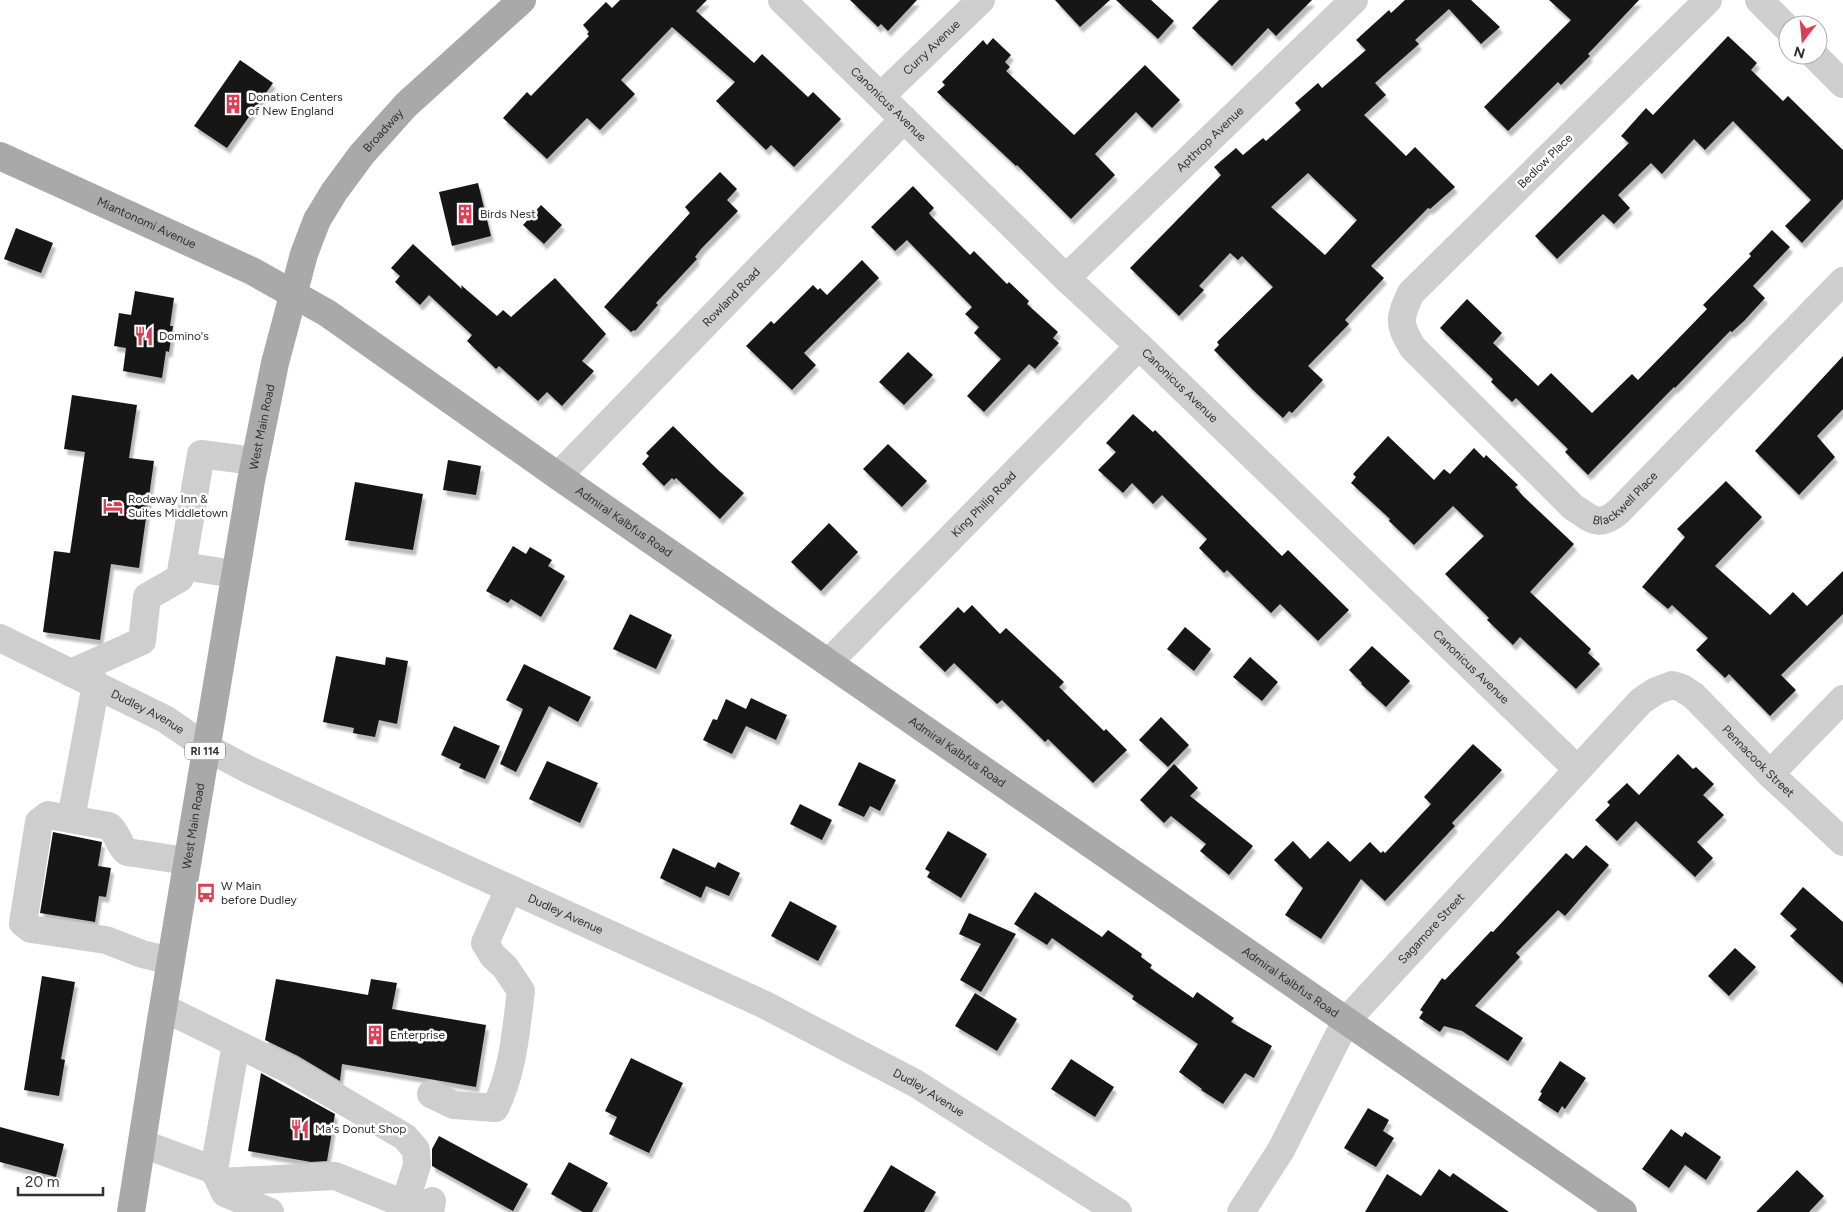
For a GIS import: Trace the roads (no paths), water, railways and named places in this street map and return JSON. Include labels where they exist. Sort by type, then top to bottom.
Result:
[{"type":"main road","name":"Broadway","points":[[293,293],[304,254],[317,220],[334,192],[362,154],[406,105],[522,0]]},
{"type":"main road","name":"Miantonomi Avenue","points":[[0,156],[252,271],[293,293]]},
{"type":"main road","name":"West Main Road","points":[[131,1212],[254,461],[267,395],[293,293]]},
{"type":"main road","name":"Admiral Kalbfus Road","points":[[293,293],[327,313],[558,476],[1623,1212]]},
{"type":"street","name":"Canonicus Avenue","points":[[782,0],[1066,278],[1139,346],[1577,769]]},
{"type":"street","name":"Curry Avenue","points":[[881,96],[981,0]]},
{"type":"street","name":"Apthrop Avenue","points":[[1066,278],[1354,0]]},
{"type":"street","name":"Bedlow Place","points":[[1403,332],[1402,313],[1411,293],[1708,0]]},
{"type":"street","points":[[1759,0],[1778,19]]},
{"type":"street","points":[[1824,65],[1843,84]]},
{"type":"street","name":"Rowland Road","points":[[558,476],[904,119]]},
{"type":"street","name":"Blackwell Place","points":[[1403,332],[1413,348],[1573,507],[1600,522],[1610,519],[1619,511],[1843,281]]},
{"type":"street","name":"King Philip Road","points":[[829,662],[1139,346]]},
{"type":"street","points":[[72,672],[142,641],[147,597],[180,578],[201,454],[254,461]]},
{"type":"street","points":[[182,566],[235,574]]},
{"type":"street","name":"Dudley Avenue","points":[[0,638],[165,719],[206,747],[249,770],[762,1004],[914,1083],[1118,1212]]},
{"type":"street","points":[[70,819],[96,684]]},
{"type":"street","name":"Sagamore Street","points":[[1241,1212],[1281,1150],[1346,1021],[1641,701],[1656,691],[1672,685]]},
{"type":"street","name":"Pennacook Street","points":[[1672,685],[1682,688],[1694,696],[1770,774],[1843,842]]},
{"type":"street","points":[[1770,774],[1843,699]]},
{"type":"street","points":[[171,961],[142,954],[106,940],[31,929],[24,923],[39,822],[48,815],[109,826],[114,830],[122,848],[127,852],[187,861]]},
{"type":"street","points":[[431,1094],[454,1105],[495,1108],[503,1092],[516,1028],[521,991],[505,967],[493,956],[485,943],[508,889]]},
{"type":"street","points":[[143,1144],[217,1176],[334,1176],[403,1208],[417,1165],[416,1150],[405,1138],[290,1070],[164,1008]]},
{"type":"street","points":[[236,1044],[217,1176],[225,1193],[270,1212]]},
{"type":"place","name":"Donation Centers of New England","points":[[233,104]]},
{"type":"place","name":"Birds Nest","points":[[465,214]]},
{"type":"place","name":"Domino's","points":[[144,336]]},
{"type":"place","name":"Rodeway Inn & Suites Middletown","points":[[113,506]]},
{"type":"place","name":"W Main before Dudley","points":[[206,893]]},
{"type":"place","name":"Enterprise","points":[[375,1035]]},
{"type":"place","name":"Ma's Donut Shop","points":[[300,1129]]}]
